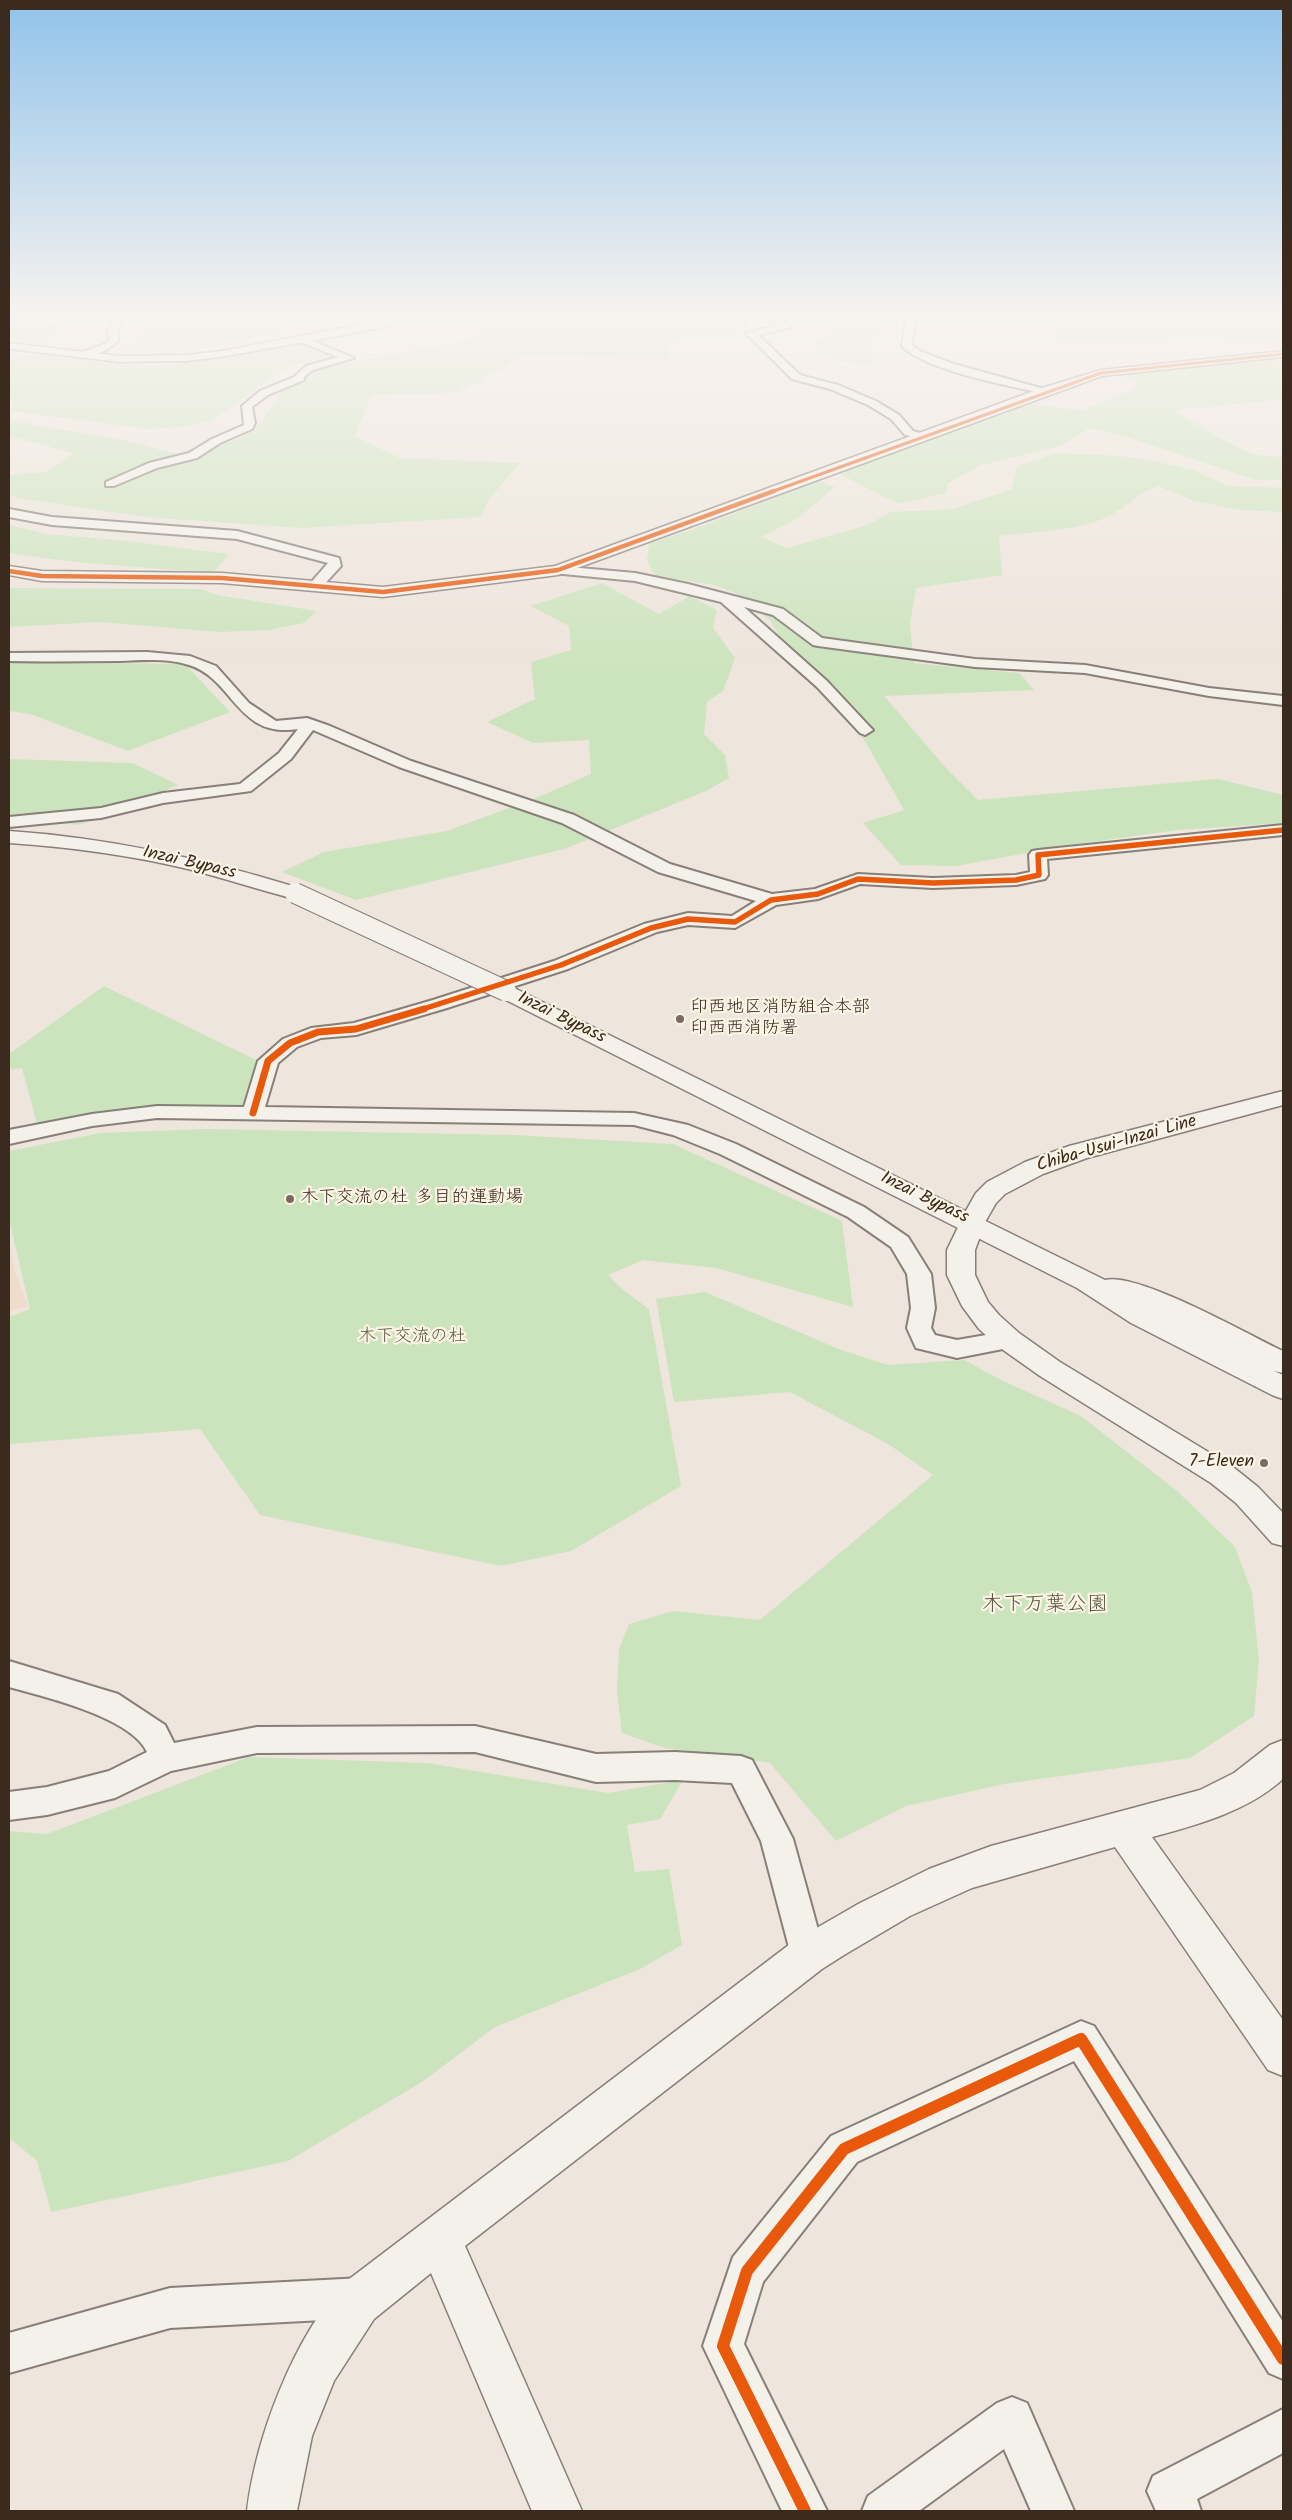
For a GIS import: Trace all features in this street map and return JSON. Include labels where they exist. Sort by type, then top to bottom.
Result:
[{"type":"main road","points":[[9,571],[50,577],[222,578],[384,592],[558,570],[927,436]]},
{"type":"main road","name":"Inzai Bypass","points":[[9,837],[79,843],[176,859],[222,870],[295,893],[506,991],[972,1223],[1087,1281],[1141,1316],[1283,1388]]},
{"type":"main road","name":"Chiba-Usui-Inzai Line","points":[[1283,1098],[1078,1152],[1034,1168],[996,1188],[984,1199],[961,1250],[961,1275],[976,1306],[1009,1340],[1050,1369],[1222,1475],[1247,1495],[1283,1534]]},
{"type":"main road","name":"Inzai Bypass","points":[[1087,1281],[1141,1294],[1283,1364]]},
{"type":"main road","points":[[272,2511],[281,2456],[300,2402],[332,2339],[362,2298],[808,1955],[850,1928],[907,1898],[955,1877],[990,1864],[1185,1812],[1236,1793],[1270,1770],[1283,1756]]},
{"type":"main road","points":[[1122,1828],[1283,2055]]},
{"type":"main road","points":[[438,2238],[557,2511]]},
{"type":"street","points":[[110,484],[153,465],[201,452],[216,441],[228,436]]},
{"type":"street","points":[[918,436],[923,437]]},
{"type":"street","points":[[9,513],[52,521],[250,538],[334,561],[335,566],[315,586]]},
{"type":"street","points":[[558,570],[635,577],[688,588],[778,612],[818,642],[975,663],[1085,669],[1209,692],[1283,701]]},
{"type":"street","points":[[726,599],[822,684],[864,730]]},
{"type":"street","points":[[9,657],[147,656],[190,660],[211,669],[244,706],[271,725],[282,727],[297,723],[310,724],[405,764],[568,819],[664,868],[771,900],[818,894],[858,879],[933,882],[1016,880],[1039,875],[1038,855],[1172,843],[1283,830]]},
{"type":"street","points":[[9,822],[101,813],[162,798],[245,788],[285,756],[310,724]]},
{"type":"street","points":[[254,1113],[268,1061],[290,1043],[318,1032],[356,1029],[440,1004],[561,965],[651,928],[688,919],[735,922],[771,900]]},
{"type":"street","points":[[9,1137],[126,1115],[194,1111],[483,1118],[591,1117],[634,1119],[680,1130],[728,1149],[856,1212],[900,1242],[911,1257],[921,1281],[923,1308],[919,1328],[925,1342],[957,1349],[1009,1340]]},
{"type":"street","points":[[9,1674],[107,1703],[154,1734],[165,1758]]},
{"type":"street","points":[[9,1806],[47,1801],[114,1784],[165,1758],[257,1740],[475,1739],[596,1768],[675,1766],[741,1770],[777,1839],[808,1955]]},
{"type":"street","points":[[805,2511],[723,2346],[747,2271],[844,2149],[1081,2039],[1283,2359]]},
{"type":"street","points":[[9,2353],[170,2308],[362,2298]]},
{"type":"street","points":[[882,2511],[1012,2418],[1053,2511]]},
{"type":"street","points":[[1180,2511],[1168,2490],[1283,2430]]},
{"type":"shaded area","points":[[9,1243],[15,1271],[28,1306],[9,1312]]},
{"type":"green space","points":[[9,436],[98,436],[124,440],[177,454],[235,440],[243,436],[354,436],[400,458],[520,463],[489,499],[481,517],[300,528],[144,517],[17,498],[9,494],[9,475],[46,472],[73,453]]},
{"type":"green space","points":[[941,436],[1077,436],[1060,446],[981,465],[948,483],[946,493],[898,504],[840,474],[876,458]]},
{"type":"green space","points":[[1120,436],[1215,436],[1254,455],[1283,457],[1283,480],[1257,480]]},
{"type":"green space","points":[[1057,453],[1119,456],[1155,461],[1193,470],[1228,486],[1283,488],[1283,512],[1241,510],[1194,501],[1158,486],[1144,493],[1112,515],[1081,526],[999,536],[1002,575],[916,588],[910,624],[914,663],[1019,673],[1034,690],[884,696],[946,768],[978,800],[1218,779],[1283,795],[1283,823],[1177,830],[1070,845],[956,866],[901,865],[863,823],[904,810],[865,741],[797,669],[770,620],[735,593],[714,585],[655,576],[647,560],[649,544],[707,524],[817,481],[835,487],[798,518],[762,537],[787,548],[867,525],[891,512],[953,509],[1012,489],[1017,466]]},
{"type":"green space","points":[[9,525],[47,534],[128,541],[229,554],[213,573],[74,562],[9,553]]},
{"type":"green space","points":[[602,583],[659,614],[690,596],[717,610],[713,628],[735,658],[723,691],[707,702],[704,734],[725,755],[729,778],[706,791],[564,849],[356,900],[282,872],[324,852],[447,831],[536,798],[591,774],[589,740],[533,743],[487,722],[535,699],[531,662],[571,650],[569,626],[530,606]]},
{"type":"green space","points":[[9,588],[201,589],[218,595],[317,611],[304,623],[268,630],[220,632],[101,622],[9,627]]},
{"type":"green space","points":[[9,663],[185,664],[230,712],[128,751],[30,714],[9,711]]},
{"type":"green space","points":[[9,759],[133,763],[178,785],[79,825],[9,819]]},
{"type":"green space","points":[[104,986],[256,1060],[263,1066],[243,1107],[154,1106],[37,1124],[22,1068],[12,1070],[9,1065],[9,1054]]},
{"type":"green space","name":"木下交流の杜","points":[[207,1129],[514,1135],[673,1144],[842,1221],[853,1307],[716,1268],[643,1260],[608,1275],[622,1289],[649,1309],[681,1486],[571,1551],[501,1566],[260,1515],[200,1429],[9,1444],[9,1317],[30,1309],[9,1219],[9,1151],[100,1133]]},
{"type":"green space","name":"木下万葉公園","points":[[705,1292],[841,1350],[888,1365],[964,1360],[1003,1381],[1081,1416],[1177,1491],[1235,1547],[1252,1592],[1259,1660],[1254,1716],[1190,1758],[1004,1784],[906,1806],[836,1841],[770,1763],[665,1748],[622,1733],[617,1691],[619,1649],[629,1624],[673,1611],[760,1620],[933,1475],[888,1444],[790,1392],[674,1402],[656,1299]]},
{"type":"green space","points":[[249,1757],[428,1763],[608,1793],[683,1780],[660,1819],[627,1825],[635,1872],[669,1869],[682,1945],[640,1969],[495,2027],[422,2082],[288,2161],[51,2212],[37,2161],[9,2138],[9,1831],[47,1834]]},
{"type":"cycle path","points":[[9,571],[42,576],[222,578],[383,592],[558,570],[924,436]]},
{"type":"cycle path","points":[[253,1113],[268,1061],[290,1043],[318,1032],[356,1029],[440,1004],[561,965],[651,928],[688,919],[735,922],[771,900],[818,894],[858,879],[933,883],[1016,880],[1039,875],[1038,855],[1172,843],[1283,830]]},
{"type":"cycle path","points":[[805,2511],[723,2346],[747,2271],[844,2149],[1081,2039],[1283,2359]]},
{"type":"place","name":"印西地区消防組合本部 印西西消防署","points":[[680,1019]]},
{"type":"place","name":"木下交流の杜 多目的運動場","points":[[290,1199]]},
{"type":"place","name":"7-Eleven","points":[[1264,1463]]}]
